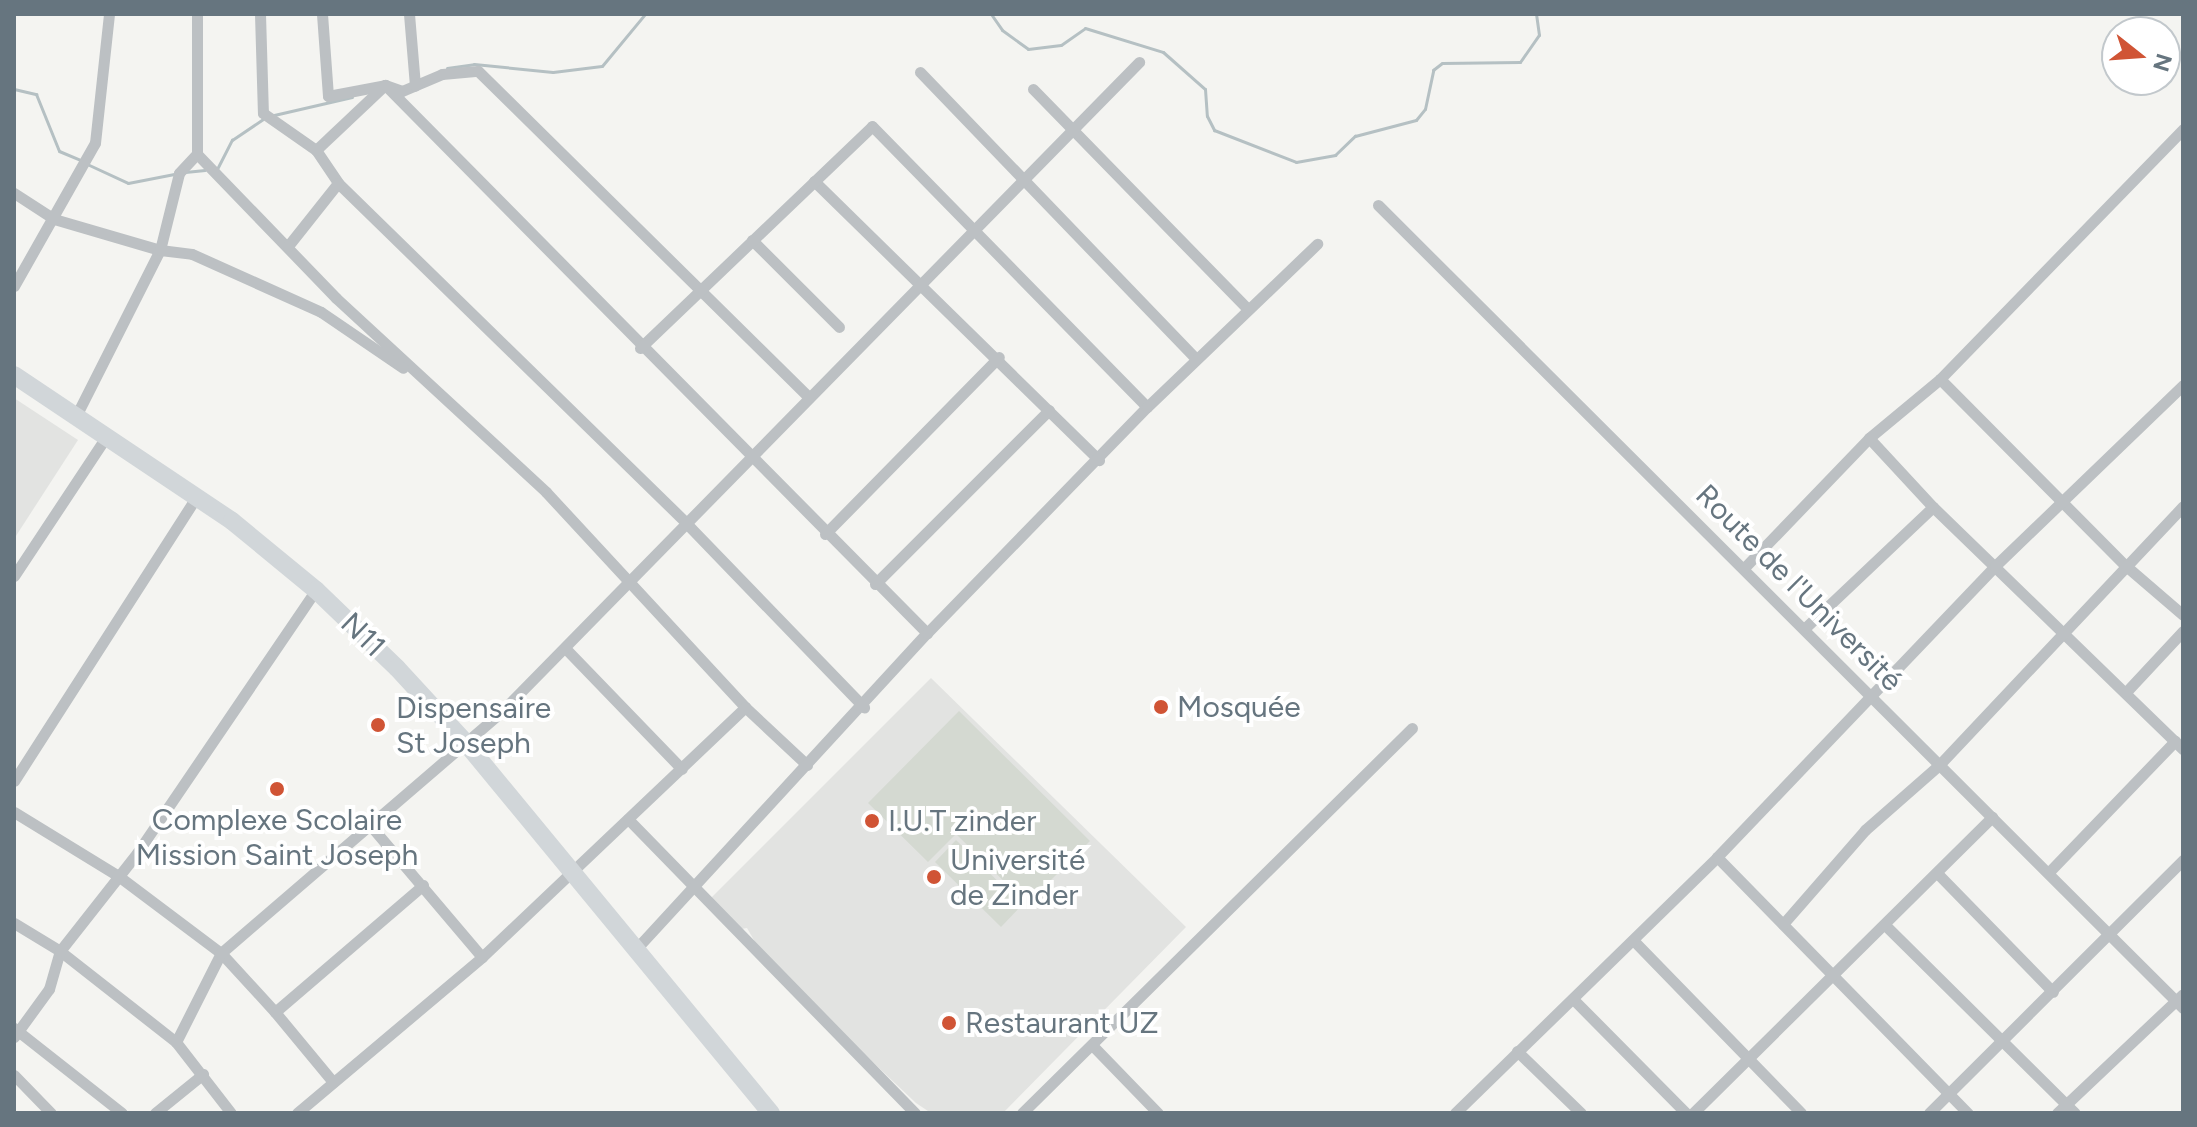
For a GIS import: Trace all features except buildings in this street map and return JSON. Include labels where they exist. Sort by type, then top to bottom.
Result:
[{"type":"main road","name":"N11","points":[[14,375],[108,434],[197,496],[316,590],[465,742],[771,1113]]},
{"type":"street","points":[[14,286],[82,171],[95,143],[109,14]]},
{"type":"street","points":[[77,414],[160,250],[179,173],[197,154],[197,14]]},
{"type":"street","points":[[260,14],[263,113],[316,150],[338,183],[687,524],[864,707]]},
{"type":"street","points":[[322,14],[328,96],[385,85],[402,91],[442,74],[478,71],[809,397]]},
{"type":"street","points":[[409,14],[415,86]]},
{"type":"street","points":[[176,1042],[221,953],[465,742],[565,648],[753,458],[972,227],[1022,176],[1075,130],[1139,62]]},
{"type":"street","points":[[920,72],[1196,359]]},
{"type":"street","points":[[316,150],[385,85]]},
{"type":"street","points":[[385,85],[640,348],[927,633]]},
{"type":"street","points":[[1033,89],[1248,309]]},
{"type":"street","points":[[640,348],[872,126],[1147,407]]},
{"type":"street","points":[[1745,567],[1869,438],[1940,379],[2183,129]]},
{"type":"street","points":[[197,154],[436,391],[510,456],[745,707],[807,765]]},
{"type":"street","points":[[814,181],[999,357],[1099,460]]},
{"type":"street","points":[[288,246],[338,183]]},
{"type":"street","points":[[14,193],[54,219],[160,250],[192,254],[321,312],[436,391]]},
{"type":"street","name":"Route de l'Université","points":[[1378,205],[1745,567],[2109,935],[2181,1001]]},
{"type":"street","points":[[752,240],[839,327]]},
{"type":"street","points":[[636,949],[864,707],[927,633],[1099,460],[1147,407],[1317,244]]},
{"type":"street","points":[[825,534],[999,357]]},
{"type":"street","points":[[1940,379],[2126,566],[2183,615]]},
{"type":"street","points":[[1462,1110],[1517,1051],[1717,857],[1995,566],[2183,385]]},
{"type":"street","points":[[875,584],[1049,410]]},
{"type":"street","points":[[14,576],[108,434]]},
{"type":"street","points":[[1869,438],[1933,507],[2127,691],[2179,745],[2049,872]]},
{"type":"street","points":[[14,781],[197,496]]},
{"type":"street","points":[[1783,924],[1865,830],[1940,764],[2183,506]]},
{"type":"street","points":[[1805,628],[1933,507]]},
{"type":"street","points":[[122,1113],[16,1032],[49,989],[60,951],[117,875],[316,590]]},
{"type":"street","points":[[2127,691],[2183,631]]},
{"type":"street","points":[[565,648],[682,769]]},
{"type":"street","points":[[297,1113],[482,957],[745,707]]},
{"type":"street","points":[[1022,1113],[1412,728]]},
{"type":"street","points":[[14,812],[117,875],[221,953],[333,1082]]},
{"type":"street","points":[[1693,1113],[1992,817]]},
{"type":"street","points":[[628,819],[915,1113]]},
{"type":"street","points":[[370,825],[482,957]]},
{"type":"street","points":[[1717,857],[1968,1113]]},
{"type":"street","points":[[1929,1113],[2183,860]]},
{"type":"street","points":[[1937,873],[2053,992]]},
{"type":"street","points":[[275,1012],[423,885]]},
{"type":"street","points":[[14,923],[60,951],[176,1042],[231,1113]]},
{"type":"street","points":[[1885,925],[2002,1043],[2061,1108],[2075,1113]]},
{"type":"street","points":[[1633,940],[1801,1113]]},
{"type":"street","points":[[1573,999],[1686,1113]]},
{"type":"street","points":[[2061,1108],[2181,1001]]},
{"type":"street","points":[[1092,1045],[1158,1113]]},
{"type":"street","points":[[1517,1051],[1581,1113]]},
{"type":"street","points":[[155,1113],[203,1074]]},
{"type":"street","points":[[14,1075],[51,1113]]},
{"type":"shaded area","points":[[14,398],[78,440],[14,539]]},
{"type":"shaded area","name":"Université de Zinder","points":[[931,678],[1186,927],[1003,1113],[931,1113],[916,1103],[766,961],[747,928],[741,929],[711,898]]},
{"type":"shaded area","points":[[959,711],[1090,841],[1027,904],[956,834],[928,862],[868,803]]},
{"type":"shaded area","points":[[956,840],[1022,905],[1001,927],[935,862]]},
{"type":"waterway","points":[[447,68],[474,64],[553,72],[602,66],[645,14]]},
{"type":"waterway","points":[[991,14],[1002,30],[1028,49],[1061,45],[1085,28],[1163,52],[1205,89],[1207,116],[1214,130],[1296,162],[1335,155],[1355,136],[1416,120],[1425,109],[1433,70],[1442,63],[1520,62],[1539,35],[1536,14]]},
{"type":"waterway","points":[[14,89],[36,94],[59,151],[80,160]]},
{"type":"waterway","points":[[274,115],[352,97]]},
{"type":"waterway","points":[[217,169],[232,140],[263,119]]},
{"type":"waterway","points":[[87,164],[128,183],[174,174]]},
{"type":"waterway","points":[[185,172],[205,170]]},
{"type":"place","name":"Mosquée","points":[[1161,707]]},
{"type":"place","name":"Dispensaire St Joseph","points":[[378,725]]},
{"type":"place","name":"Complexe Scolaire Mission Saint Joseph","points":[[277,789]]},
{"type":"place","name":"I.U.T zinder","points":[[872,821]]},
{"type":"place","name":"Université de Zinder","points":[[934,877]]},
{"type":"place","name":"Restaurant UZ","points":[[949,1023]]}]
